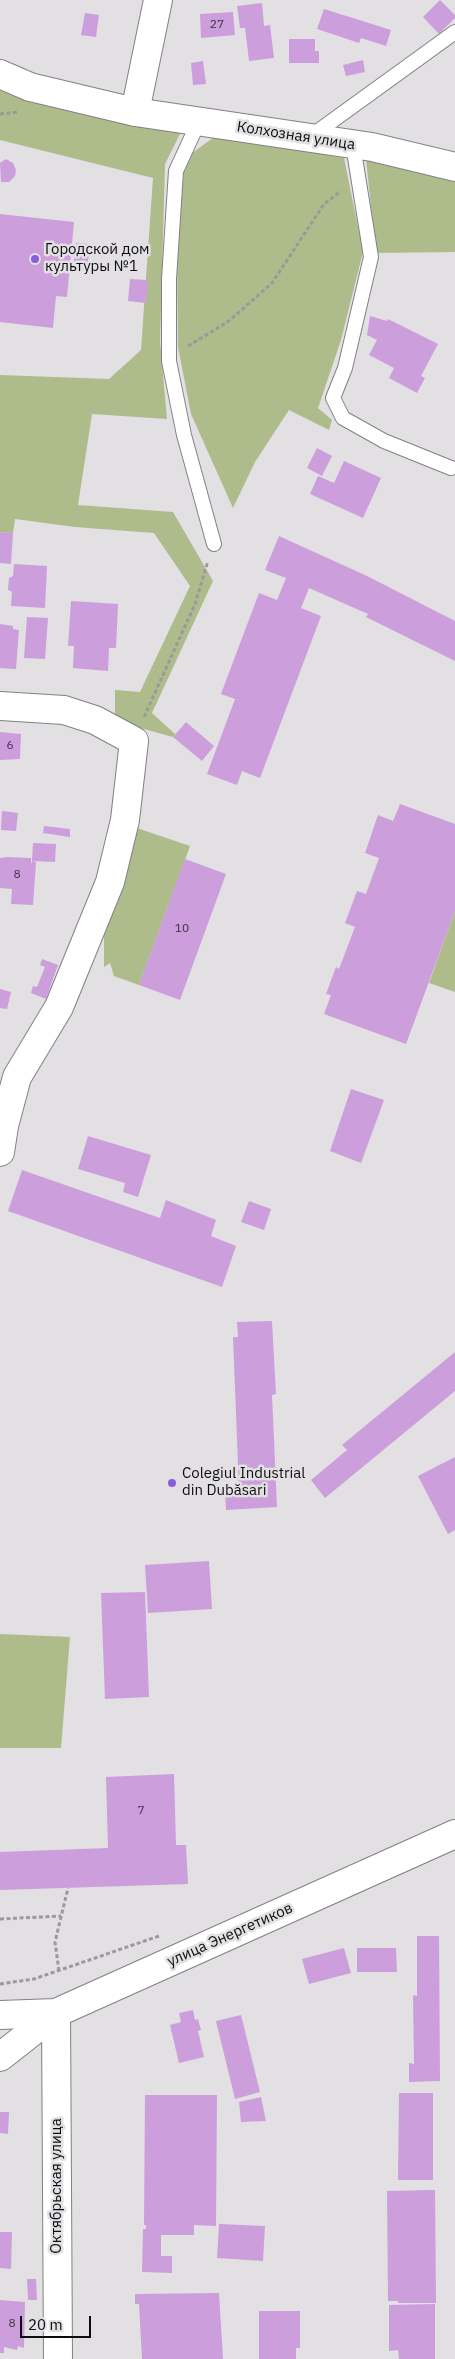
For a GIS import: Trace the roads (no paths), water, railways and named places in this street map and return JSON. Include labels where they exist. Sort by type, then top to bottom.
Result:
[{"type":"street","points":[[135,112],[158,0]]},
{"type":"street","name":"Колхозная улица","points":[[0,74],[30,87],[135,112],[353,145],[455,167]]},
{"type":"street","points":[[0,706],[64,710],[95,720],[134,741],[125,820],[110,882],[59,1007],[17,1077],[4,1126],[0,1152]]},
{"type":"street","name":"улица Энергетиков","points":[[0,2015],[56,2013],[455,1834]]},
{"type":"street","points":[[0,2057],[56,2013]]},
{"type":"street","name":"Октябрьская улица","points":[[56,2013],[58,2359]]},
{"type":"lane","points":[[310,138],[455,32]]},
{"type":"lane","points":[[199,121],[176,171],[169,279],[169,359],[184,435],[214,544]]},
{"type":"lane","points":[[353,145],[371,257],[345,368],[333,398],[343,418],[384,441],[450,468]]},
{"type":"place","name":"Городской дом культуры №1","points":[[35,259]]},
{"type":"place","name":"Colegiul Industrial din Dubăsari","points":[[172,1483]]}]
